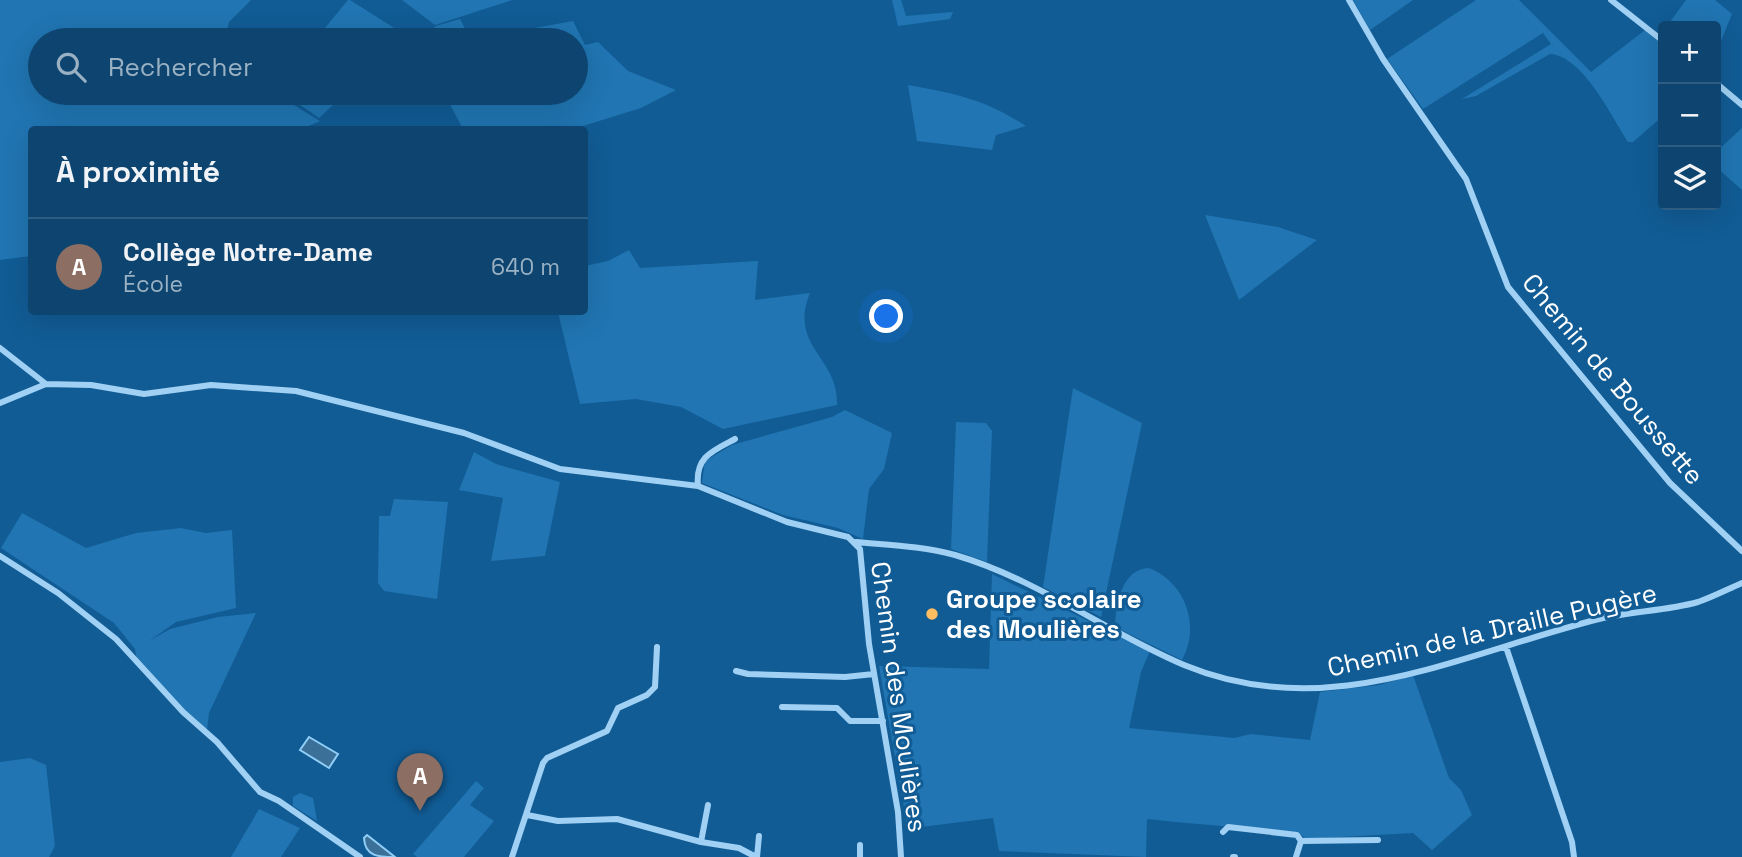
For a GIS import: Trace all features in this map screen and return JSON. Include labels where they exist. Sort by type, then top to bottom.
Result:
[{"type":"street","name":"Chemin de Boussette","points":[[1349,0],[1382,59],[1466,179],[1508,287],[1670,482],[1742,551]]},
{"type":"street","points":[[1611,0],[1658,37]]},
{"type":"street","points":[[1717,84],[1742,105]]},
{"type":"street","points":[[0,348],[46,384],[0,403]]},
{"type":"street","name":"Chemin de la Draille Pugère","points":[[46,384],[91,385],[145,394],[211,385],[296,391],[464,433],[560,469],[698,486],[787,522],[848,537],[856,542],[918,548],[957,556],[1022,581],[1183,664],[1244,683],[1283,689],[1345,687],[1408,675],[1601,619],[1698,601],[1742,583]]},
{"type":"street","points":[[698,486],[697,468],[703,458],[735,439]]},
{"type":"street","name":"Chemin des Moulières","points":[[856,542],[860,549],[874,674],[898,811],[901,857]]},
{"type":"street","points":[[0,556],[58,593],[116,639],[183,712],[217,742],[260,792],[279,801],[360,857]]},
{"type":"street","points":[[512,857],[539,772],[547,758],[607,731],[624,703],[652,692],[655,687],[657,647]]},
{"type":"street","points":[[1506,647],[1572,842],[1574,857]]},
{"type":"street","points":[[736,671],[748,674],[845,677],[874,674]]},
{"type":"street","points":[[782,707],[837,708],[850,720],[883,722]]},
{"type":"street","points":[[701,842],[708,805]]},
{"type":"street","points":[[527,816],[558,821],[597,817],[617,819],[701,842],[739,848],[757,857],[759,836]]},
{"type":"street","points":[[1223,832],[1228,827],[1268,831],[1297,835],[1301,841]]},
{"type":"street","points":[[1301,841],[1378,840]]},
{"type":"street","points":[[1296,857],[1301,841]]},
{"type":"street","points":[[860,845],[860,857]]},
{"type":"shaded area","points":[[0,0],[251,0],[229,22],[227,28],[28,28],[28,105],[294,105],[320,121],[308,126],[28,126],[28,256],[0,260]]},
{"type":"shaded area","points":[[350,0],[394,28],[325,28]]},
{"type":"shaded area","points":[[402,0],[512,0],[435,25]]},
{"type":"shaded area","points":[[892,0],[901,0],[906,16],[953,12],[950,19],[898,26]]},
{"type":"shaded area","points":[[1353,0],[1413,0],[1370,30]]},
{"type":"shaded area","points":[[1476,0],[1519,0],[1591,72],[1645,30],[1658,41],[1658,120],[1633,142],[1628,142],[1585,76],[1562,57],[1550,54],[1476,96],[1462,99],[1551,44],[1543,33],[1423,109],[1387,59]]},
{"type":"shaded area","points":[[1686,0],[1715,0],[1732,14],[1721,41],[1721,21],[1671,21]]},
{"type":"shaded area","points":[[460,19],[465,28],[434,28]]},
{"type":"shaded area","points":[[573,21],[576,28],[535,28]]},
{"type":"shaded area","points":[[598,42],[628,71],[676,90],[641,108],[583,126],[461,126],[450,105],[588,105],[588,44]]},
{"type":"shaded area","points":[[908,85],[970,99],[997,109],[1026,126],[996,135],[992,150],[917,141]]},
{"type":"shaded area","points":[[300,105],[333,105],[319,118]]},
{"type":"shaded area","points":[[1742,128],[1742,190],[1721,171],[1721,147]]},
{"type":"shaded area","points":[[1205,215],[1278,227],[1317,240],[1239,300]]},
{"type":"shaded area","points":[[629,250],[640,268],[758,261],[755,300],[810,293],[805,311],[805,327],[809,340],[831,375],[836,389],[837,405],[723,429],[681,407],[636,399],[580,404],[559,315],[588,315],[588,265],[608,261]]},
{"type":"shaded area","points":[[1073,388],[1142,423],[1101,617],[1043,587]]},
{"type":"shaded area","points":[[845,410],[892,433],[884,469],[869,489],[863,539],[838,528],[783,515],[702,483],[705,461],[732,445],[832,417]]},
{"type":"shaded area","points":[[956,422],[986,423],[992,431],[987,562],[951,549]]},
{"type":"shaded area","points":[[474,452],[496,464],[560,482],[545,556],[491,561],[503,498],[459,490]]},
{"type":"shaded area","points":[[394,499],[448,502],[437,599],[384,591],[378,583],[379,516],[390,516]]},
{"type":"shaded area","points":[[22,513],[86,548],[136,533],[181,528],[206,533],[232,530],[236,608],[176,622],[149,641],[170,629],[218,617],[256,613],[209,713],[207,730],[172,699],[137,660],[135,649],[114,623],[1,548]]},
{"type":"shaded area","points":[[1149,568],[1172,583],[1186,606],[1190,633],[1182,660],[1115,627],[1119,599],[1126,581],[1140,570]]},
{"type":"shaded area","points":[[992,574],[1150,651],[1141,672],[1129,728],[1234,738],[1251,734],[1310,740],[1320,692],[1379,685],[1413,675],[1449,778],[1461,790],[1472,815],[1432,850],[1413,833],[1306,839],[1299,833],[1147,819],[1146,857],[999,851],[993,818],[905,829],[906,819],[879,666],[989,669]]},
{"type":"shaded area","points":[[309,737],[338,754],[329,768],[300,750]]},
{"type":"shaded area","points":[[30,758],[46,765],[55,846],[49,857],[0,857],[0,762]]},
{"type":"shaded area","points":[[476,781],[484,788],[470,805],[494,821],[464,857],[417,857],[413,854]]},
{"type":"shaded area","points":[[300,793],[313,798],[317,821],[293,806],[293,797]]},
{"type":"shaded area","points":[[259,809],[300,828],[281,857],[231,857]]},
{"type":"shaded area","points":[[367,835],[395,857],[378,856],[370,852],[365,844],[364,838]]},
{"type":"place","name":"Groupe scolaire des Moulières","points":[[932,614]]},
{"type":"place","name":"Collège Notre-Dame","points":[[420,811]]}]
